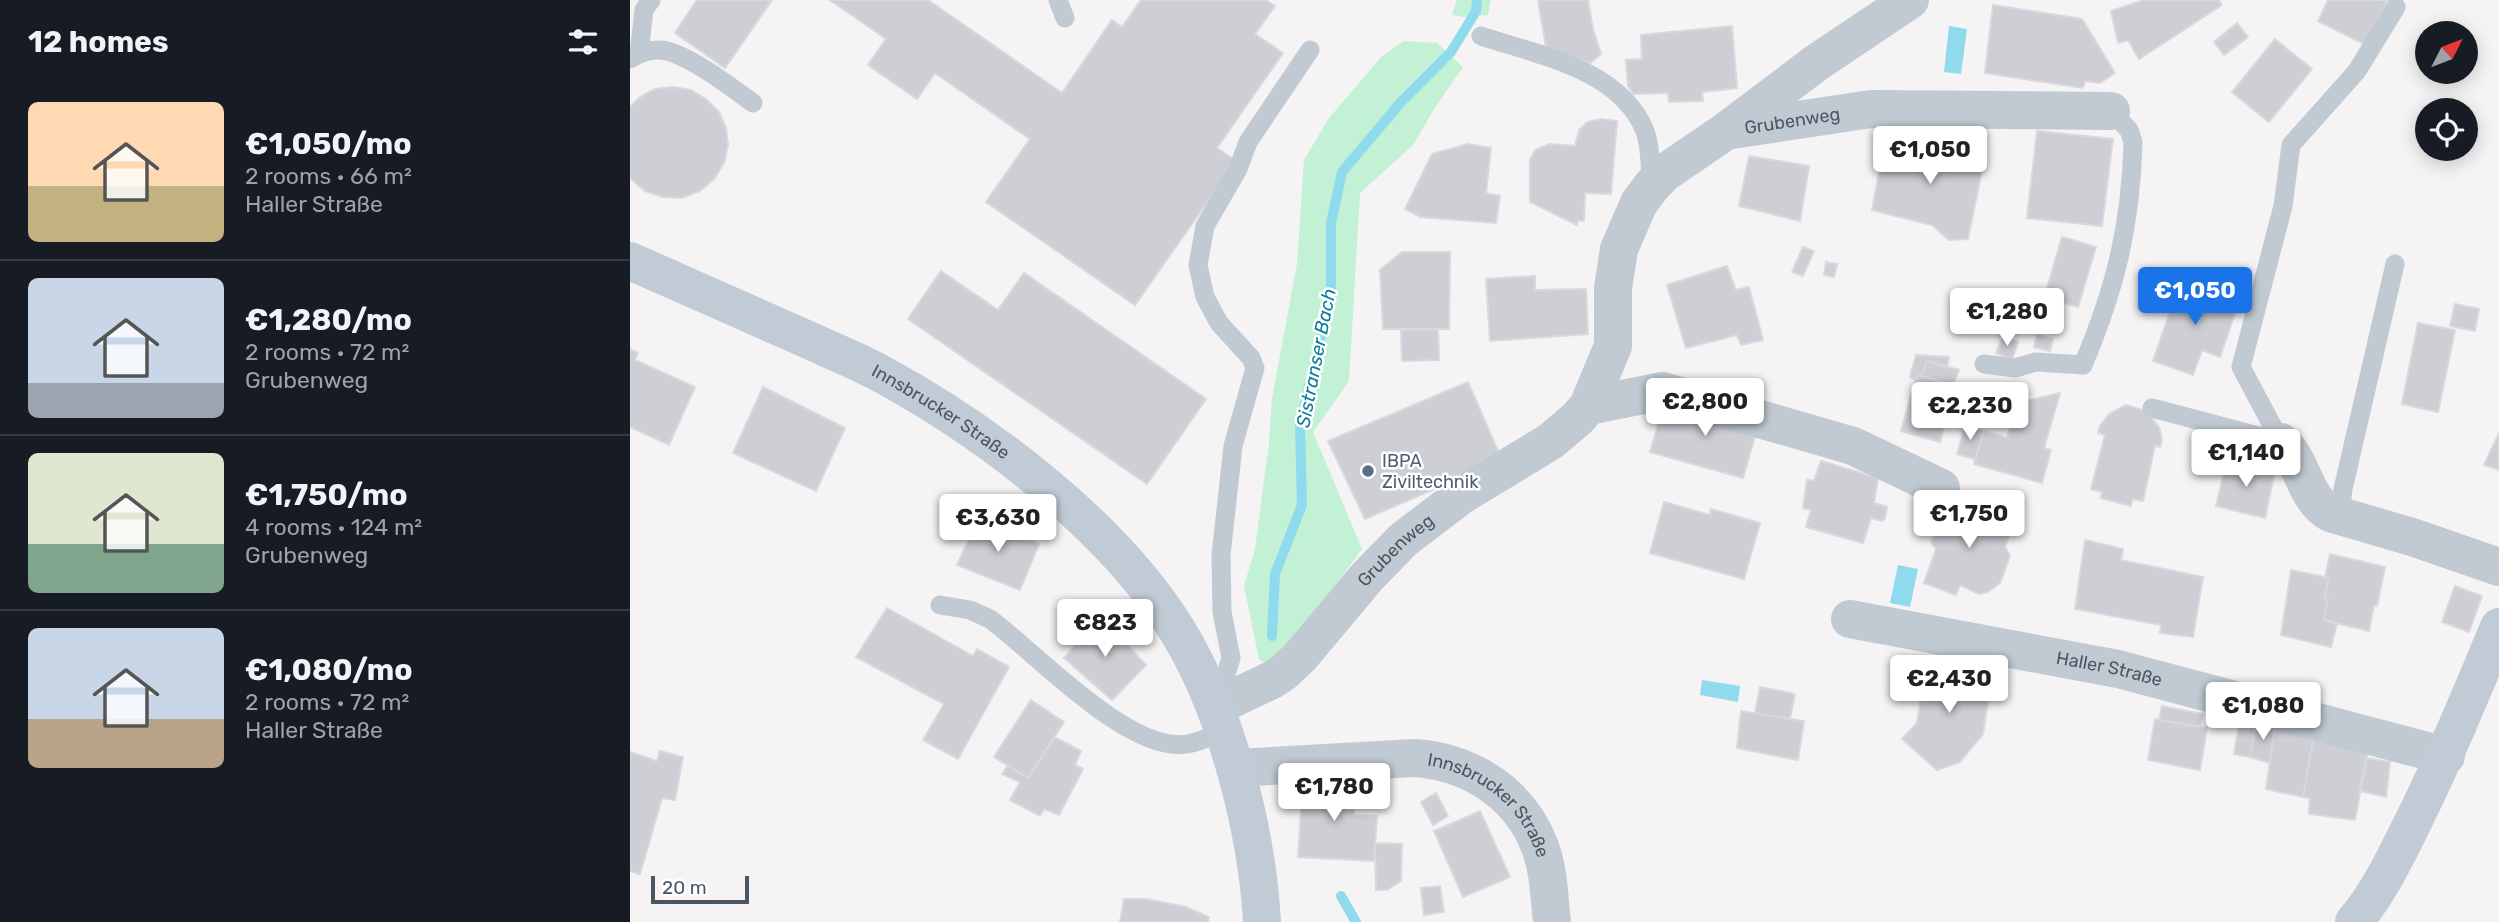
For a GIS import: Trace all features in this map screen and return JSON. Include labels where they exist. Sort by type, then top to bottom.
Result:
[{"type":"main road","name":"Innsbrucker Straße","points":[[630,261],[875,371],[938,408],[1010,457],[1088,523],[1143,583],[1177,631],[1219,720],[1235,768],[1251,838],[1262,922]]},
{"type":"main road","points":[[2354,922],[2371,902],[2389,872],[2446,756],[2499,627]]},
{"type":"street","name":"Grubenweg","points":[[1219,720],[1300,657],[1403,540],[1462,495],[1551,441],[1588,406],[1613,346],[1613,288],[1619,249],[1639,203],[1663,174],[1726,131],[1816,63],[1910,0]]},
{"type":"street","name":"Grubenweg","points":[[1726,131],[1871,109],[2111,111]]},
{"type":"street","points":[[1588,406],[1663,391],[1853,446],[1941,488]]},
{"type":"street","points":[[2281,442],[2297,461],[2319,506],[2340,516],[2499,567]]},
{"type":"street","name":"Haller Straße","points":[[1850,619],[2118,669],[2446,756]]},
{"type":"street","name":"Innsbrucker Straße","points":[[1235,768],[1415,758],[1441,760],[1468,770],[1509,799],[1532,828],[1545,861],[1552,922]]},
{"type":"lane","points":[[651,0],[644,10],[635,56],[666,51],[731,86],[753,103]]},
{"type":"lane","points":[[2281,442],[2241,367],[2283,206],[2291,145],[2357,71],[2396,7]]},
{"type":"lane","points":[[1481,36],[1572,66],[1618,94],[1637,116],[1646,134],[1651,187]]},
{"type":"lane","points":[[940,605],[970,610],[990,619],[1100,710],[1136,733],[1165,743],[1187,744],[1219,720],[1231,658],[1222,612],[1221,555],[1233,446],[1255,368],[1251,358],[1215,314],[1205,297],[1198,265],[1205,226],[1238,169],[1248,142],[1310,50]]},
{"type":"lane","points":[[1984,364],[2015,368],[2036,362],[2083,365],[2110,296],[2127,222],[2133,142],[2129,130],[2111,111]]},
{"type":"lane","points":[[2340,516],[2343,489],[2395,264]]},
{"type":"lane","points":[[2152,408],[2281,442]]},
{"type":"green space","points":[[1457,0],[1491,0],[1488,15],[1452,15]]},
{"type":"green space","points":[[1404,41],[1437,43],[1463,67],[1413,145],[1360,193],[1349,381],[1313,432],[1362,549],[1303,630],[1270,667],[1259,659],[1244,586],[1255,549],[1272,398],[1297,264],[1304,160],[1329,118],[1382,56]]},
{"type":"water","points":[[1949,26],[1967,29],[1961,74],[1944,72]]},
{"type":"water","points":[[1898,565],[1918,569],[1910,607],[1890,603]]},
{"type":"water","points":[[1702,680],[1740,686],[1738,702],[1700,695]]},
{"type":"building","points":[[697,0],[772,0],[725,68],[675,33]]},
{"type":"building","points":[[830,0],[928,0],[1062,93],[1112,20],[1122,27],[1141,0],[1266,0],[1275,6],[1255,34],[1283,53],[1217,148],[1236,161],[1135,305],[986,202],[1030,139],[935,73],[917,99],[868,65],[886,39]]},
{"type":"building","points":[[1538,0],[1588,0],[1601,54],[1590,63],[1546,47]]},
{"type":"building","points":[[2144,0],[2219,0],[2222,5],[2139,59],[2128,40],[2118,43],[2111,11]]},
{"type":"building","points":[[2328,0],[2388,0],[2366,45],[2318,21]]},
{"type":"building","points":[[1993,5],[2082,19],[2115,73],[2100,83],[2085,81],[2083,88],[1985,73]]},
{"type":"building","points":[[2237,23],[2248,37],[2224,55],[2214,42]]},
{"type":"building","points":[[1732,26],[1737,88],[1702,92],[1703,101],[1669,102],[1668,93],[1633,94],[1628,86],[1626,60],[1642,59],[1641,35]]},
{"type":"building","points":[[2275,39],[2312,69],[2269,122],[2232,92]]},
{"type":"building","points":[[673,87],[691,90],[706,99],[719,112],[726,128],[728,145],[724,163],[714,179],[700,191],[682,198],[663,197],[645,191],[630,178],[630,107],[640,97],[655,89]]},
{"type":"building","points":[[1601,119],[1617,121],[1611,194],[1585,193],[1584,221],[1578,220],[1577,225],[1530,202],[1530,160],[1535,150],[1550,144],[1575,146],[1579,130],[1588,122]]},
{"type":"building","points":[[2037,131],[2113,139],[2102,226],[2027,218]]},
{"type":"building","points":[[1920,138],[1985,155],[1968,239],[1949,240],[1932,225],[1872,210],[1885,140],[1919,148]]},
{"type":"building","points":[[1468,144],[1491,148],[1486,193],[1500,196],[1496,223],[1420,217],[1405,209],[1432,154]]},
{"type":"building","points":[[1749,156],[1809,166],[1800,221],[1739,206]]},
{"type":"building","points":[[2062,237],[2096,247],[2078,307],[2054,300],[2056,295],[2046,292]]},
{"type":"building","points":[[1803,247],[1814,251],[1803,276],[1792,272]]},
{"type":"building","points":[[1402,252],[1450,252],[1449,329],[1383,329],[1380,270]]},
{"type":"building","points":[[1826,262],[1837,264],[1834,277],[1824,275]]},
{"type":"building","points":[[1727,266],[1736,290],[1749,287],[1763,340],[1741,345],[1737,335],[1686,348],[1667,285]]},
{"type":"building","points":[[941,271],[998,310],[1024,273],[1206,399],[1147,484],[908,319]]},
{"type":"building","points":[[1535,276],[1535,290],[1586,289],[1588,334],[1490,341],[1486,279]]},
{"type":"building","points":[[2181,280],[2239,301],[2220,357],[2202,350],[2193,375],[2153,361]]},
{"type":"building","points":[[2455,304],[2479,309],[2475,331],[2450,326]]},
{"type":"building","points":[[2418,323],[2455,330],[2438,412],[2402,404]]},
{"type":"building","points":[[1438,329],[1439,360],[1402,361],[1401,330]]},
{"type":"building","points":[[2037,335],[2053,339],[2050,351],[2034,347]]},
{"type":"building","points":[[2003,337],[2018,342],[2012,359],[1996,353]]},
{"type":"building","points":[[630,349],[638,353],[635,360],[695,387],[669,445],[630,427]]},
{"type":"building","points":[[1916,355],[1949,357],[1947,367],[1927,361],[1922,376],[1917,375],[1916,380],[1910,377]]},
{"type":"building","points":[[1927,361],[1959,370],[1953,385],[1922,376]]},
{"type":"building","points":[[1917,375],[1956,386],[1940,442],[1901,431]]},
{"type":"building","points":[[1468,382],[1502,460],[1365,519],[1328,441]]},
{"type":"building","points":[[763,387],[845,428],[816,491],[733,453]]},
{"type":"building","points":[[2060,393],[2044,448],[2051,450],[2042,483],[1974,464],[1984,431],[2007,438],[2017,403]]},
{"type":"building","points":[[1665,401],[1759,422],[1743,478],[1650,452]]},
{"type":"building","points":[[2126,405],[2146,411],[2159,427],[2162,440],[2160,447],[2155,445],[2143,501],[2132,499],[2131,506],[2101,498],[2102,492],[2091,489],[2105,435],[2098,433],[2100,426],[2109,414]]},
{"type":"building","points":[[1965,426],[1984,431],[1975,459],[1957,454]]},
{"type":"building","points":[[2499,433],[2499,470],[2484,465]]},
{"type":"building","points":[[2227,460],[2275,471],[2265,518],[2216,506]]},
{"type":"building","points":[[1821,461],[1878,478],[1874,503],[1887,507],[1885,518],[1882,521],[1871,518],[1863,543],[1806,527],[1811,510],[1803,508],[1807,480],[1814,481]]},
{"type":"building","points":[[1949,499],[2014,523],[2005,547],[2010,556],[2000,583],[1988,592],[1979,594],[1960,585],[1956,595],[1924,583],[1936,549],[1931,542]]},
{"type":"building","points":[[1664,502],[1710,515],[1711,509],[1760,523],[1744,579],[1650,553]]},
{"type":"building","points":[[979,518],[1039,544],[1020,590],[957,565]]},
{"type":"building","points":[[2085,540],[2123,549],[2121,560],[2203,577],[2193,637],[2160,633],[2161,625],[2075,609]]},
{"type":"building","points":[[2330,554],[2385,567],[2369,631],[2324,620],[2328,598],[2324,598],[2329,578],[2325,578]]},
{"type":"building","points":[[2291,570],[2329,578],[2324,598],[2328,598],[2324,620],[2337,624],[2331,647],[2281,635]]},
{"type":"building","points":[[2455,586],[2482,596],[2469,632],[2442,622]]},
{"type":"building","points":[[887,608],[973,656],[977,649],[1009,667],[958,759],[923,740],[944,704],[856,657]]},
{"type":"building","points":[[1101,617],[1146,665],[1112,700],[1064,658]]},
{"type":"building","points":[[1946,661],[1991,681],[1983,734],[1960,762],[1937,770],[1902,739],[1917,723],[1920,704],[1912,684],[1931,678],[1929,668]]},
{"type":"building","points":[[1760,687],[1795,694],[1790,719],[1755,713]]},
{"type":"building","points":[[1031,700],[1064,722],[1028,778],[994,757]]},
{"type":"building","points":[[2162,706],[2203,714],[2200,727],[2159,720]]},
{"type":"building","points":[[1741,711],[1804,721],[1798,760],[1737,748]]},
{"type":"building","points":[[2155,719],[2207,728],[2200,770],[2148,760]]},
{"type":"building","points":[[2276,719],[2313,740],[2303,797],[2266,789]]},
{"type":"building","points":[[2257,720],[2275,725],[2270,763],[2250,757]]},
{"type":"building","points":[[2239,725],[2255,727],[2250,757],[2234,754]]},
{"type":"building","points":[[1054,737],[1081,751],[1075,765],[1083,769],[1059,815],[1044,809],[1040,816],[1010,800],[1020,782],[1002,774],[1008,766],[1028,778]]},
{"type":"building","points":[[2313,740],[2368,750],[2355,820],[2309,814],[2310,798],[2303,797]]},
{"type":"building","points":[[660,751],[683,757],[675,800],[662,798],[640,874],[630,871],[630,752],[657,761]]},
{"type":"building","points":[[2366,758],[2390,762],[2386,797],[2360,791]]},
{"type":"building","points":[[1303,779],[1357,781],[1354,815],[1377,816],[1374,861],[1298,857]]},
{"type":"building","points":[[1436,793],[1448,816],[1433,825],[1421,802]]},
{"type":"building","points":[[1480,811],[1510,877],[1463,897],[1434,831]]},
{"type":"building","points":[[1375,843],[1402,844],[1401,881],[1387,890],[1376,890]]},
{"type":"building","points":[[1440,886],[1444,912],[1424,915],[1421,888]]},
{"type":"building","points":[[1124,899],[1147,899],[1186,907],[1209,917],[1208,922],[1120,922]]},
{"type":"waterway","name":"Sistranser Bach","points":[[1272,636],[1275,574],[1302,505],[1300,425],[1331,295],[1331,223],[1342,172],[1401,102],[1451,52],[1476,11],[1477,0]]},
{"type":"waterway","name":"Sistranser Bach","points":[[1341,896],[1356,922]]},
{"type":"place","name":"IBPA Ziviltechnik","points":[[1368,471]]}]
